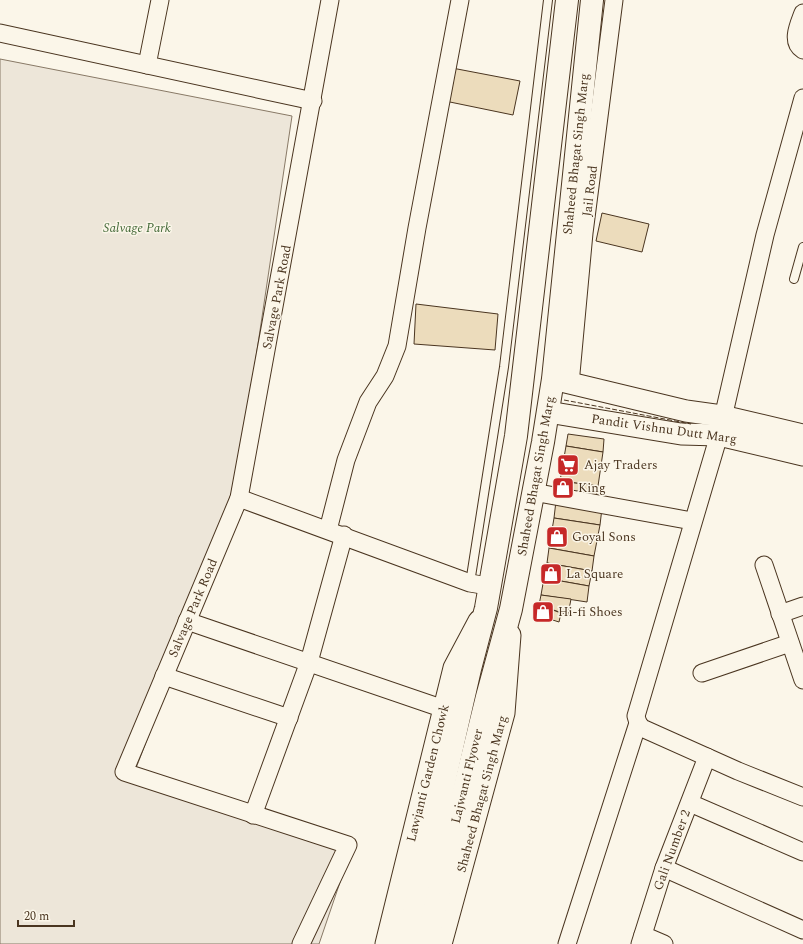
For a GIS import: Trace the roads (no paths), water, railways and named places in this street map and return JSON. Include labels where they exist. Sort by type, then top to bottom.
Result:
[{"type":"main road","name":"Shaheed Bhagat Singh Marg","points":[[486,608],[479,585],[516,436],[567,0]]},
{"type":"main road","name":"Shaheed Bhagat Singh Marg","points":[[511,609],[548,412],[561,381],[592,0]]},
{"type":"main road","name":"Lajwanti Flyover","points":[[406,944],[470,669],[486,608]]},
{"type":"main road","name":"Lajwanti Flyover","points":[[426,944],[487,697],[511,609]]},
{"type":"street","points":[[147,65],[160,0]]},
{"type":"street","name":"Salvage Park Road","points":[[301,944],[348,846],[124,772],[239,498],[313,101],[330,0]]},
{"type":"street","points":[[253,815],[310,662],[336,533],[346,460],[368,402],[385,376],[397,346],[417,228],[460,0]]},
{"type":"street","name":"Jail Road","points":[[561,381],[584,232],[614,0]]},
{"type":"street","points":[[803,13],[796,39],[799,48],[803,50]]},
{"type":"street","points":[[0,33],[313,101]]},
{"type":"street","points":[[568,944],[638,724],[636,716],[720,425],[765,235],[803,98]]},
{"type":"street","name":"Pandit Vishnu Dutt Marg","points":[[561,381],[686,411],[803,455]]},
{"type":"street","name":"Pandit Vishnu Dutt Marg","points":[[548,412],[681,434],[720,425],[803,435]]},
{"type":"street","points":[[534,492],[692,521]]},
{"type":"street","points":[[239,498],[479,585]]},
{"type":"street","points":[[764,566],[803,680]]},
{"type":"street","points":[[780,614],[803,606]]},
{"type":"street","name":"Lawjanti Garden Chowk","points":[[386,944],[454,668],[486,608]]},
{"type":"street","name":"Shaheed Bhagat Singh Marg","points":[[441,944],[504,713],[511,609]]},
{"type":"street","points":[[187,621],[444,709]]},
{"type":"street","points":[[702,673],[790,643]]},
{"type":"street","points":[[164,676],[289,718]]},
{"type":"street","points":[[638,724],[642,728],[707,757],[803,797]]},
{"type":"street","name":"Gali Number 2","points":[[641,939],[664,868],[707,757]]},
{"type":"street","points":[[690,803],[803,852]]},
{"type":"street","points":[[664,868],[803,930]]},
{"type":"street","points":[[641,939],[664,944]]},
{"type":"lane","points":[[479,585],[548,0]]},
{"type":"lane","points":[[794,279],[803,247]]},
{"type":"place","name":"Ajay Traders","points":[[568,465]]},
{"type":"place","name":"King","points":[[563,488]]},
{"type":"place","name":"Goyal Sons","points":[[557,537]]},
{"type":"place","name":"La Square","points":[[551,574]]},
{"type":"place","name":"Hi-fi Shoes","points":[[543,612]]},
{"type":"park label","name":"Salvage Park","points":[[137,228]]}]
